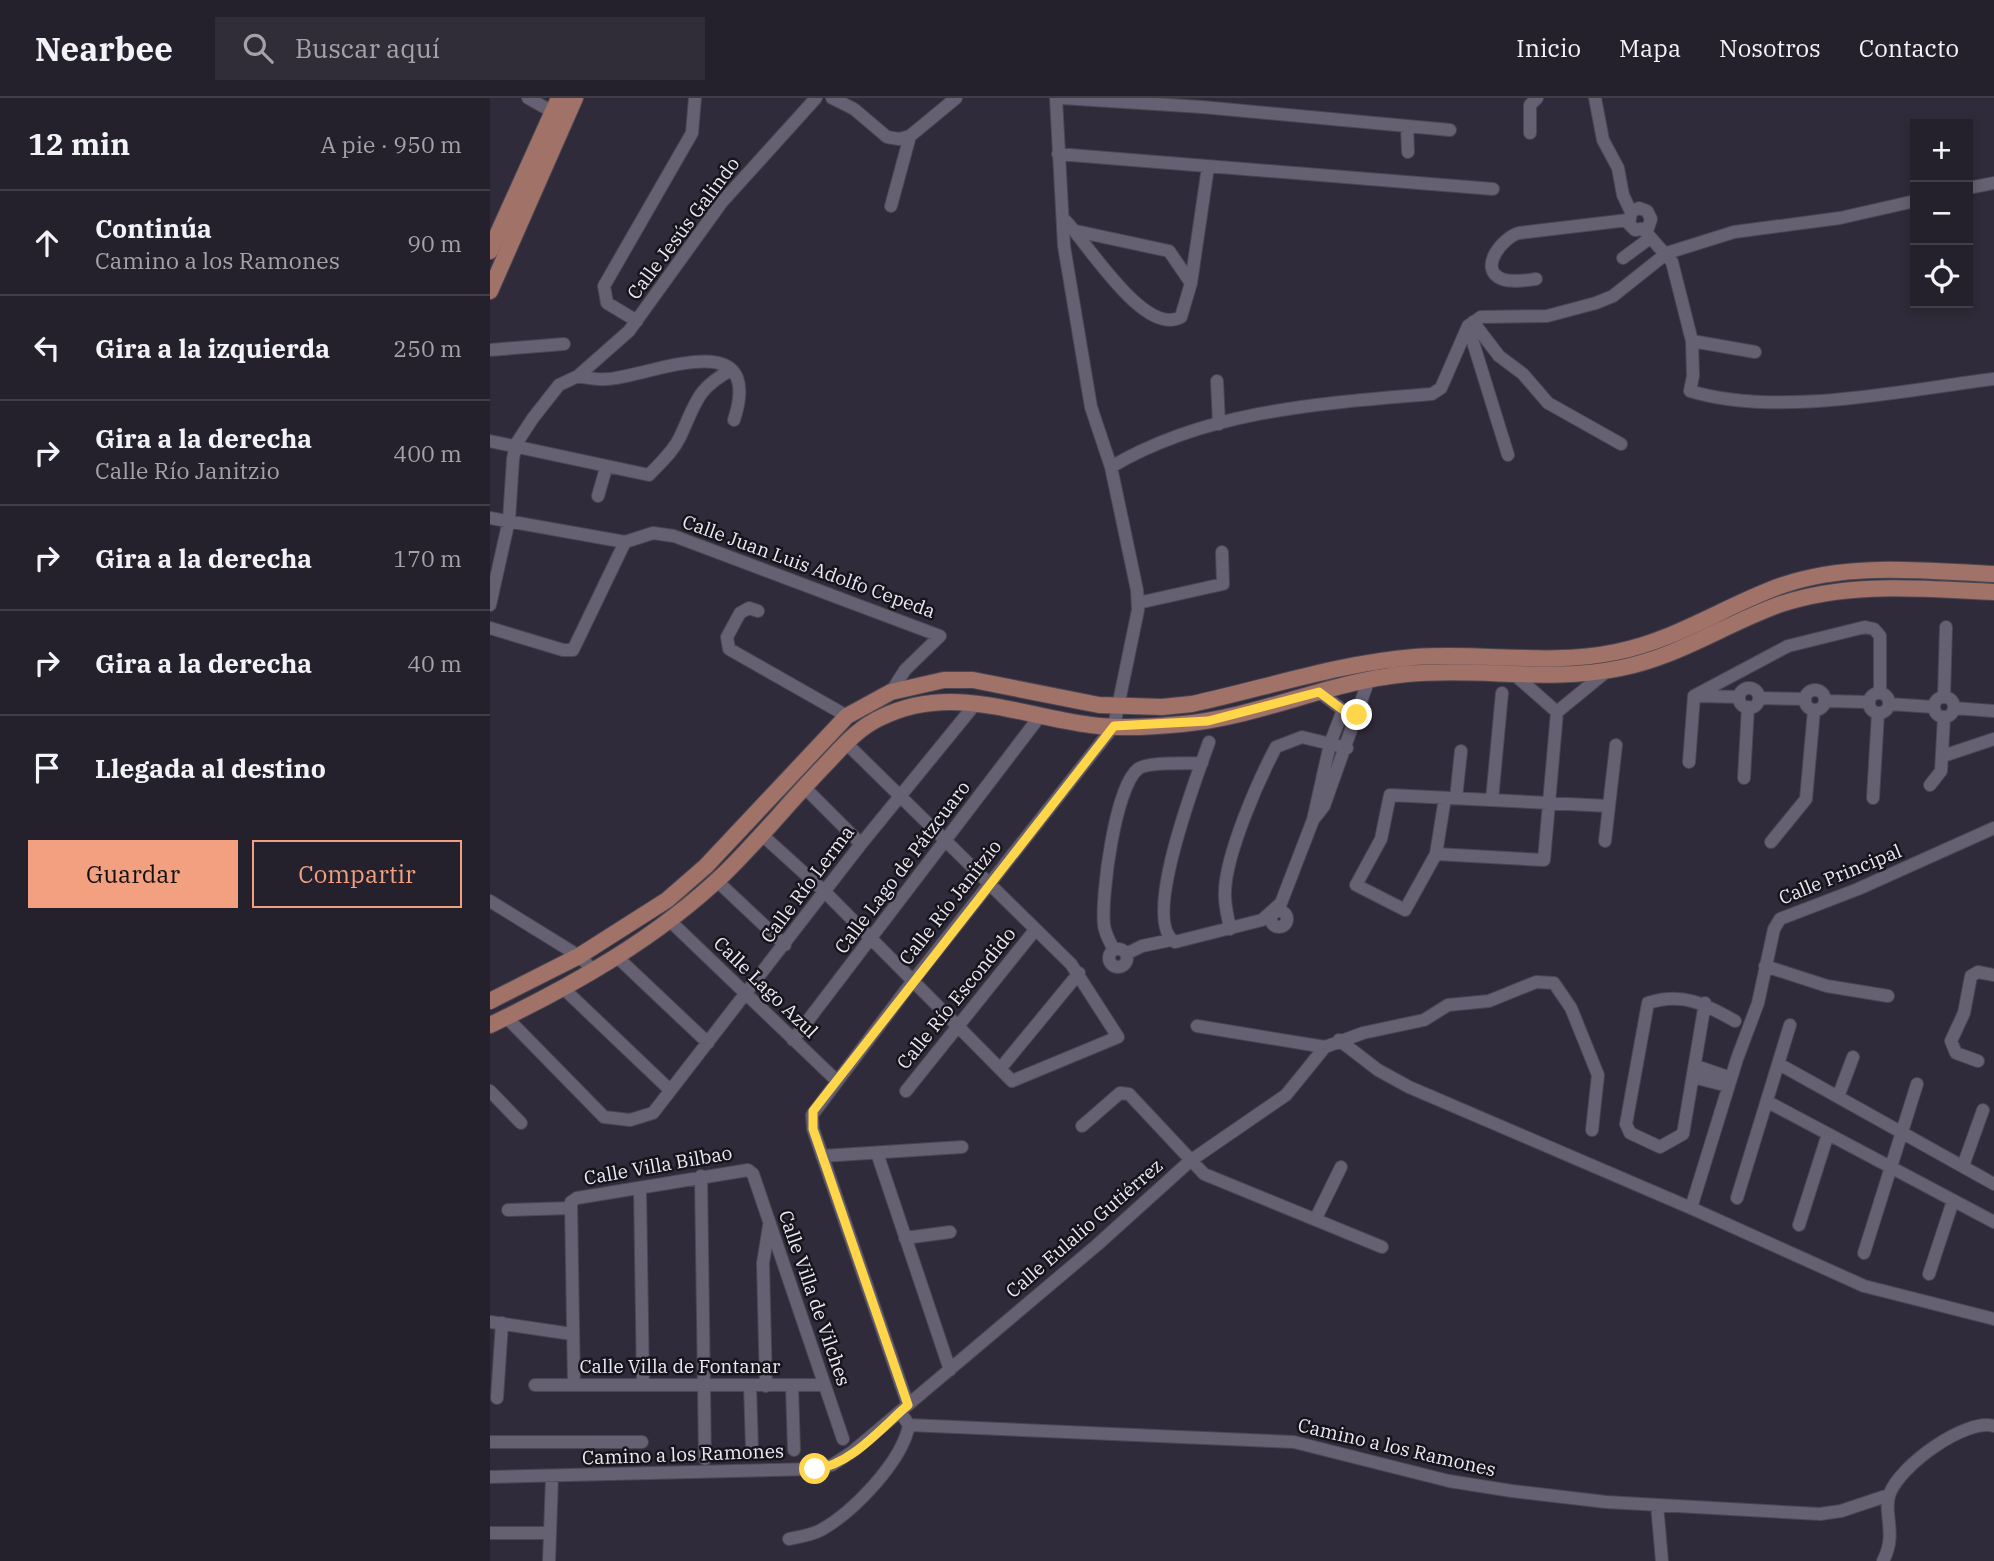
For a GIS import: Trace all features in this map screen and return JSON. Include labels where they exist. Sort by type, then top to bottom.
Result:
[{"type":"main road","points":[[490,291],[575,98]]},
{"type":"main road","points":[[490,251],[556,102]]},
{"type":"main road","points":[[490,1001],[579,956],[667,900],[706,866],[847,716],[891,692],[932,682],[973,680],[1119,707],[1192,704],[1389,659],[1453,655],[1559,659],[1617,652],[1688,630],[1785,585],[1844,572],[1902,570],[1994,574]]},
{"type":"main road","points":[[490,1025],[563,988],[669,920],[717,881],[866,725],[913,706],[937,701],[977,702],[1040,716],[1114,726],[1208,721],[1369,679],[1443,672],[1516,676],[1584,675],[1607,671],[1650,661],[1779,605],[1811,596],[1870,587],[1994,592]]},
{"type":"street","points":[[528,98],[556,102]]},
{"type":"street","points":[[638,321],[607,303],[604,286],[692,133],[695,98]]},
{"type":"street","name":"Calle Jesús Galindo","points":[[516,444],[555,390],[578,376],[638,321],[730,193],[817,98]]},
{"type":"street","points":[[832,98],[854,109],[887,137],[899,139],[910,136],[956,98]]},
{"type":"street","points":[[1056,98],[1064,246],[1091,408],[1111,467],[1138,603],[1223,584],[1222,552]]},
{"type":"street","points":[[1062,98],[1450,130]]},
{"type":"street","points":[[1530,133],[1530,105],[1536,98]]},
{"type":"street","points":[[1595,98],[1603,140],[1618,168],[1631,228],[1647,234],[1667,253],[1692,341],[1693,376],[1690,391],[1731,400],[1805,402],[1994,379]]},
{"type":"street","points":[[1407,126],[1408,152]]},
{"type":"street","points":[[891,206],[910,136]]},
{"type":"street","points":[[1058,154],[1493,189]]},
{"type":"street","points":[[1063,218],[1076,231],[1111,281],[1144,308],[1170,320],[1178,319],[1192,283],[1208,167]]},
{"type":"street","points":[[1973,187],[1994,183]]},
{"type":"street","points":[[1111,467],[1151,445],[1219,424],[1307,406],[1436,393],[1441,388],[1470,324],[1488,316],[1546,316],[1605,300],[1667,253],[1748,229],[1840,218],[1910,202]]},
{"type":"street","points":[[1536,279],[1506,280],[1497,275],[1494,270],[1495,251],[1507,237],[1529,231],[1629,216],[1639,208],[1650,215],[1647,234],[1623,258]]},
{"type":"street","points":[[1076,231],[1169,251],[1192,283]]},
{"type":"street","points":[[1470,324],[1548,403],[1621,444]]},
{"type":"street","points":[[1470,324],[1508,455]]},
{"type":"street","points":[[1692,341],[1755,352]]},
{"type":"street","points":[[490,350],[564,344]]},
{"type":"street","points":[[578,376],[616,379],[693,361],[722,363],[731,370],[740,390],[734,420]]},
{"type":"street","points":[[490,441],[516,444],[606,468],[649,475],[676,445],[698,395],[712,380],[731,370]]},
{"type":"street","points":[[1217,381],[1219,424]]},
{"type":"street","points":[[490,605],[509,520],[511,468],[516,444]]},
{"type":"street","points":[[598,496],[606,468]]},
{"type":"street","points":[[490,518],[625,542],[573,650],[563,650],[490,628]]},
{"type":"street","name":"Calle Juan Luis Adolfo Cepeda","points":[[625,542],[653,533],[674,536],[940,636],[905,670],[891,692]]},
{"type":"street","name":"Calle Río Janitzio","points":[[822,1156],[811,1121],[813,1111],[1114,726],[1138,603]]},
{"type":"street","points":[[758,611],[748,608],[740,613],[727,637],[729,649],[847,716]]},
{"type":"street","points":[[1694,696],[1788,646],[1865,627],[1874,629],[1880,636],[1880,693]]},
{"type":"street","points":[[1944,696],[1946,627]]},
{"type":"street","points":[[1436,853],[1544,860],[1557,712],[1607,671]]},
{"type":"street","points":[[1516,676],[1557,712]]},
{"type":"street","points":[[1313,820],[1322,811],[1347,748],[1369,679]]},
{"type":"street","points":[[1749,688],[1756,691],[1759,698],[1754,706],[1748,708],[1742,705],[1739,697],[1742,690],[1749,688]]},
{"type":"street","points":[[1805,699],[1811,691],[1818,690],[1825,701]]},
{"type":"street","points":[[1319,692],[1343,710],[1357,715]]},
{"type":"street","points":[[1492,800],[1502,692]]},
{"type":"street","points":[[1880,693],[1886,696],[1889,704],[1886,711],[1878,713],[1871,710],[1869,702],[1872,696],[1880,693]]},
{"type":"street","points":[[1694,696],[1739,697]]},
{"type":"street","points":[[1689,762],[1694,696]]},
{"type":"street","points":[[1944,696],[1937,699],[1934,707],[1938,715],[1949,712],[1994,711]]},
{"type":"street","points":[[1930,785],[1939,775],[1951,700],[1944,696]]},
{"type":"street","points":[[1759,698],[1805,699]]},
{"type":"street","points":[[1805,699],[1808,707],[1814,710]]},
{"type":"street","points":[[1825,701],[1869,702]]},
{"type":"street","points":[[1814,710],[1825,701]]},
{"type":"street","name":"Calle Río Lerma","points":[[506,1017],[604,1117],[630,1120],[646,1116],[658,1108],[861,844],[977,702]]},
{"type":"street","points":[[1889,704],[1934,707]]},
{"type":"street","points":[[1744,778],[1748,708]]},
{"type":"street","points":[[1202,763],[1148,765],[1134,774],[1120,807],[1106,871],[1104,927],[1120,952],[1171,940],[1175,942],[1200,938],[1262,920],[1274,912],[1281,903],[1313,820],[1330,744],[1343,710]]},
{"type":"street","points":[[1771,842],[1806,799],[1814,710]]},
{"type":"street","points":[[1873,798],[1878,713]]},
{"type":"street","name":"Calle Lago de Pátzcuaro","points":[[793,1040],[871,942],[944,840],[1040,716]]},
{"type":"street","points":[[1230,929],[1225,905],[1226,878],[1246,816],[1276,747],[1302,737],[1347,748]]},
{"type":"street","points":[[1942,756],[1994,739]]},
{"type":"street","points":[[1171,940],[1166,930],[1165,889],[1169,864],[1209,742]]},
{"type":"street","points":[[761,834],[825,892],[871,942],[1012,1081],[1118,1037],[1079,973],[846,743]]},
{"type":"street","points":[[1605,841],[1616,745]]},
{"type":"street","points":[[1461,751],[1451,798],[1436,853],[1405,910],[1356,885],[1381,838],[1390,795],[1451,798],[1492,800],[1608,806]]},
{"type":"street","points":[[804,787],[861,844]]},
{"type":"street","name":"Calle Principal","points":[[1691,1208],[1729,1082],[1758,1003],[1765,966],[1780,919],[1858,889],[1994,828]]},
{"type":"street","points":[[717,881],[785,945]]},
{"type":"street","points":[[490,901],[579,956],[593,970]]},
{"type":"street","name":"Calle Lago Azul","points":[[669,920],[837,1081]]},
{"type":"street","name":"Calle Río Escondido","points":[[906,1091],[1035,930]]},
{"type":"street","points":[[616,956],[708,1043]]},
{"type":"street","points":[[1765,966],[1827,986],[1888,996]]},
{"type":"street","points":[[1978,1060],[1956,1053],[1951,1041],[1964,1013],[1971,976],[1978,972],[1994,975]]},
{"type":"street","points":[[1000,1069],[1079,973]]},
{"type":"street","points":[[1197,1026],[1325,1047],[1339,1041],[1424,1020],[1448,1005],[1489,1001],[1536,982],[1554,983],[1571,1008],[1598,1075],[1592,1130]]},
{"type":"street","points":[[563,988],[670,1090]]},
{"type":"street","points":[[1705,1003],[1683,1134],[1660,1147],[1626,1130],[1648,1003],[1696,999],[1705,1003],[1735,1021]]},
{"type":"street","points":[[1737,1198],[1790,1025]]},
{"type":"street","points":[[1339,1041],[1378,1070],[1409,1087],[1691,1208],[1864,1286],[1994,1320]]},
{"type":"street","name":"Calle Eulalio Gutiérrez","points":[[950,1370],[1134,1213],[1190,1161],[1286,1095],[1325,1047]]},
{"type":"street","points":[[1838,1097],[1853,1056]]},
{"type":"street","points":[[1779,1064],[1994,1184]]},
{"type":"street","points":[[1695,1071],[1729,1082]]},
{"type":"street","points":[[1864,1253],[1916,1084]]},
{"type":"street","points":[[490,1091],[521,1123]]},
{"type":"street","points":[[1082,1126],[1121,1093],[1129,1094],[1190,1161],[1212,1178],[1316,1218],[1381,1247]]},
{"type":"street","points":[[1768,1102],[1994,1222]]},
{"type":"street","points":[[1964,1166],[1983,1110]]},
{"type":"street","points":[[1799,1224],[1828,1134]]},
{"type":"street","points":[[789,1539],[821,1530],[850,1507],[893,1461],[909,1425],[822,1156],[962,1147]]},
{"type":"street","points":[[877,1153],[950,1370]]},
{"type":"street","points":[[1316,1218],[1341,1167]]},
{"type":"street","name":"Calle Villa Bilbao","points":[[508,1210],[572,1205],[701,1176],[750,1171]]},
{"type":"street","name":"Calle Villa de Vilches","points":[[750,1171],[843,1439]]},
{"type":"street","points":[[701,1176],[705,1459]]},
{"type":"street","points":[[640,1188],[643,1384]]},
{"type":"street","points":[[1929,1274],[1953,1201]]},
{"type":"street","points":[[572,1205],[574,1385]]},
{"type":"street","points":[[766,1386],[763,1263],[769,1226]]},
{"type":"street","points":[[905,1238],[950,1232]]},
{"type":"street","points":[[497,1398],[496,1323],[572,1334]]},
{"type":"street","name":"Camino a los Ramones","points":[[490,1477],[827,1467],[852,1452],[950,1370]]},
{"type":"street","name":"Calle Villa de Fontanar","points":[[535,1385],[824,1385]]},
{"type":"street","points":[[750,1385],[752,1448]]},
{"type":"street","points":[[792,1386],[794,1450]]},
{"type":"street","name":"Camino a los Ramones","points":[[909,1425],[1294,1442],[1473,1485],[1657,1505],[1820,1514],[1841,1511],[1878,1496],[1889,1495]]},
{"type":"street","points":[[1884,1561],[1892,1535],[1889,1495],[1905,1468],[1919,1456],[1973,1428],[1994,1426]]},
{"type":"street","points":[[490,1442],[642,1442]]},
{"type":"street","points":[[549,1561],[552,1477]]},
{"type":"street","points":[[1657,1505],[1662,1561]]},
{"type":"street","points":[[490,1533],[550,1533]]},
{"type":"route","points":[[815,1469],[827,1467],[846,1457],[908,1405],[813,1129],[813,1111],[1114,726],[1152,727],[1208,721],[1319,692],[1332,699],[1343,710],[1357,715]]}]
